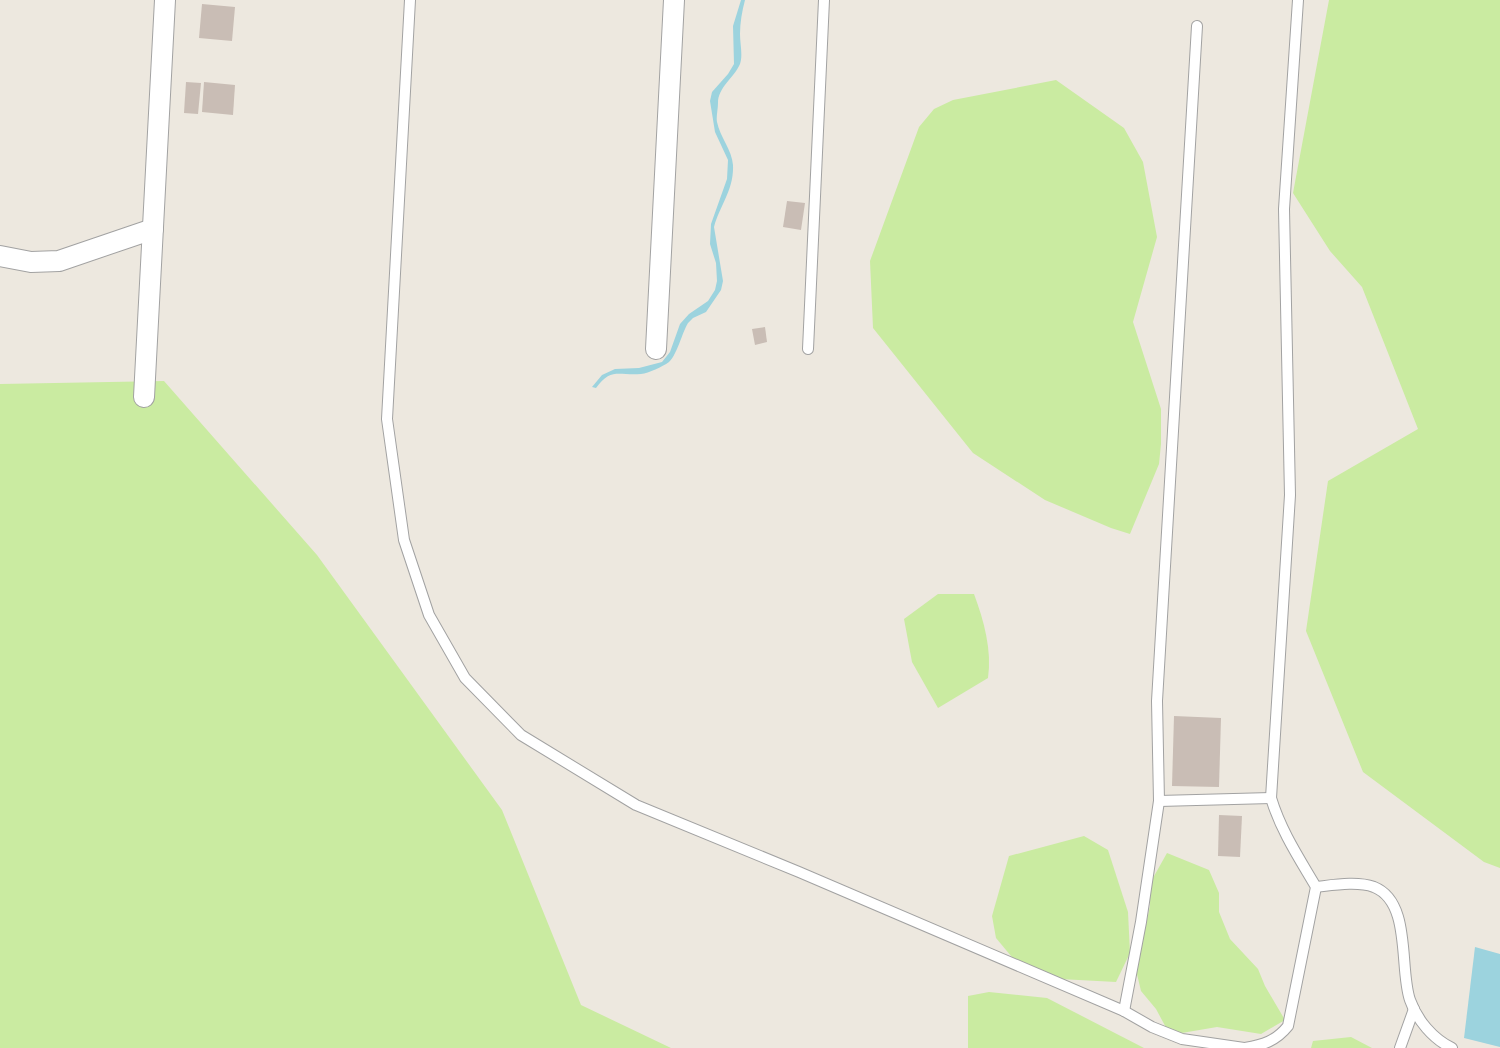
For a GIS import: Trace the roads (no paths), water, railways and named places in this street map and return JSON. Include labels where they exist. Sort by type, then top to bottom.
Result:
[{"type":"street","points":[[144,397],[165,0]]},
{"type":"street","points":[[656,349],[674,0]]},
{"type":"street","points":[[0,256],[31,262],[59,261],[152,229]]},
{"type":"lane","points":[[410,0],[387,419],[404,540],[429,615],[466,678],[521,734],[636,805],[799,872],[1124,1011],[1152,1027],[1182,1039],[1244,1048],[1263,1045],[1280,1036],[1288,1026],[1316,887],[1289,843],[1271,798],[1290,495],[1284,209],[1298,0]]},
{"type":"lane","points":[[808,349],[824,0]]},
{"type":"lane","points":[[1124,1011],[1141,922],[1159,800],[1157,701],[1197,26]]},
{"type":"lane","points":[[1159,800],[1271,798]]},
{"type":"lane","points":[[1316,887],[1360,885],[1373,887],[1384,893],[1392,904],[1401,931],[1405,978],[1410,1000],[1428,1030],[1444,1044],[1452,1048]]},
{"type":"lane","points":[[1400,1048],[1414,1009]]},
{"type":"water","points":[[741,0],[745,0],[740,26],[741,61],[723,87],[719,97],[717,115],[717,122],[731,154],[733,165],[729,190],[714,227],[723,281],[721,290],[706,312],[693,318],[688,323],[669,362],[644,373],[611,375],[601,381],[596,388],[592,387],[602,375],[615,369],[639,368],[662,362],[670,352],[680,324],[689,314],[708,301],[715,290],[717,281],[716,263],[710,244],[711,224],[727,179],[728,160],[715,132],[710,101],[712,92],[734,64],[733,26]]},
{"type":"water","points":[[1475,947],[1500,954],[1500,1047],[1464,1038]]}]
